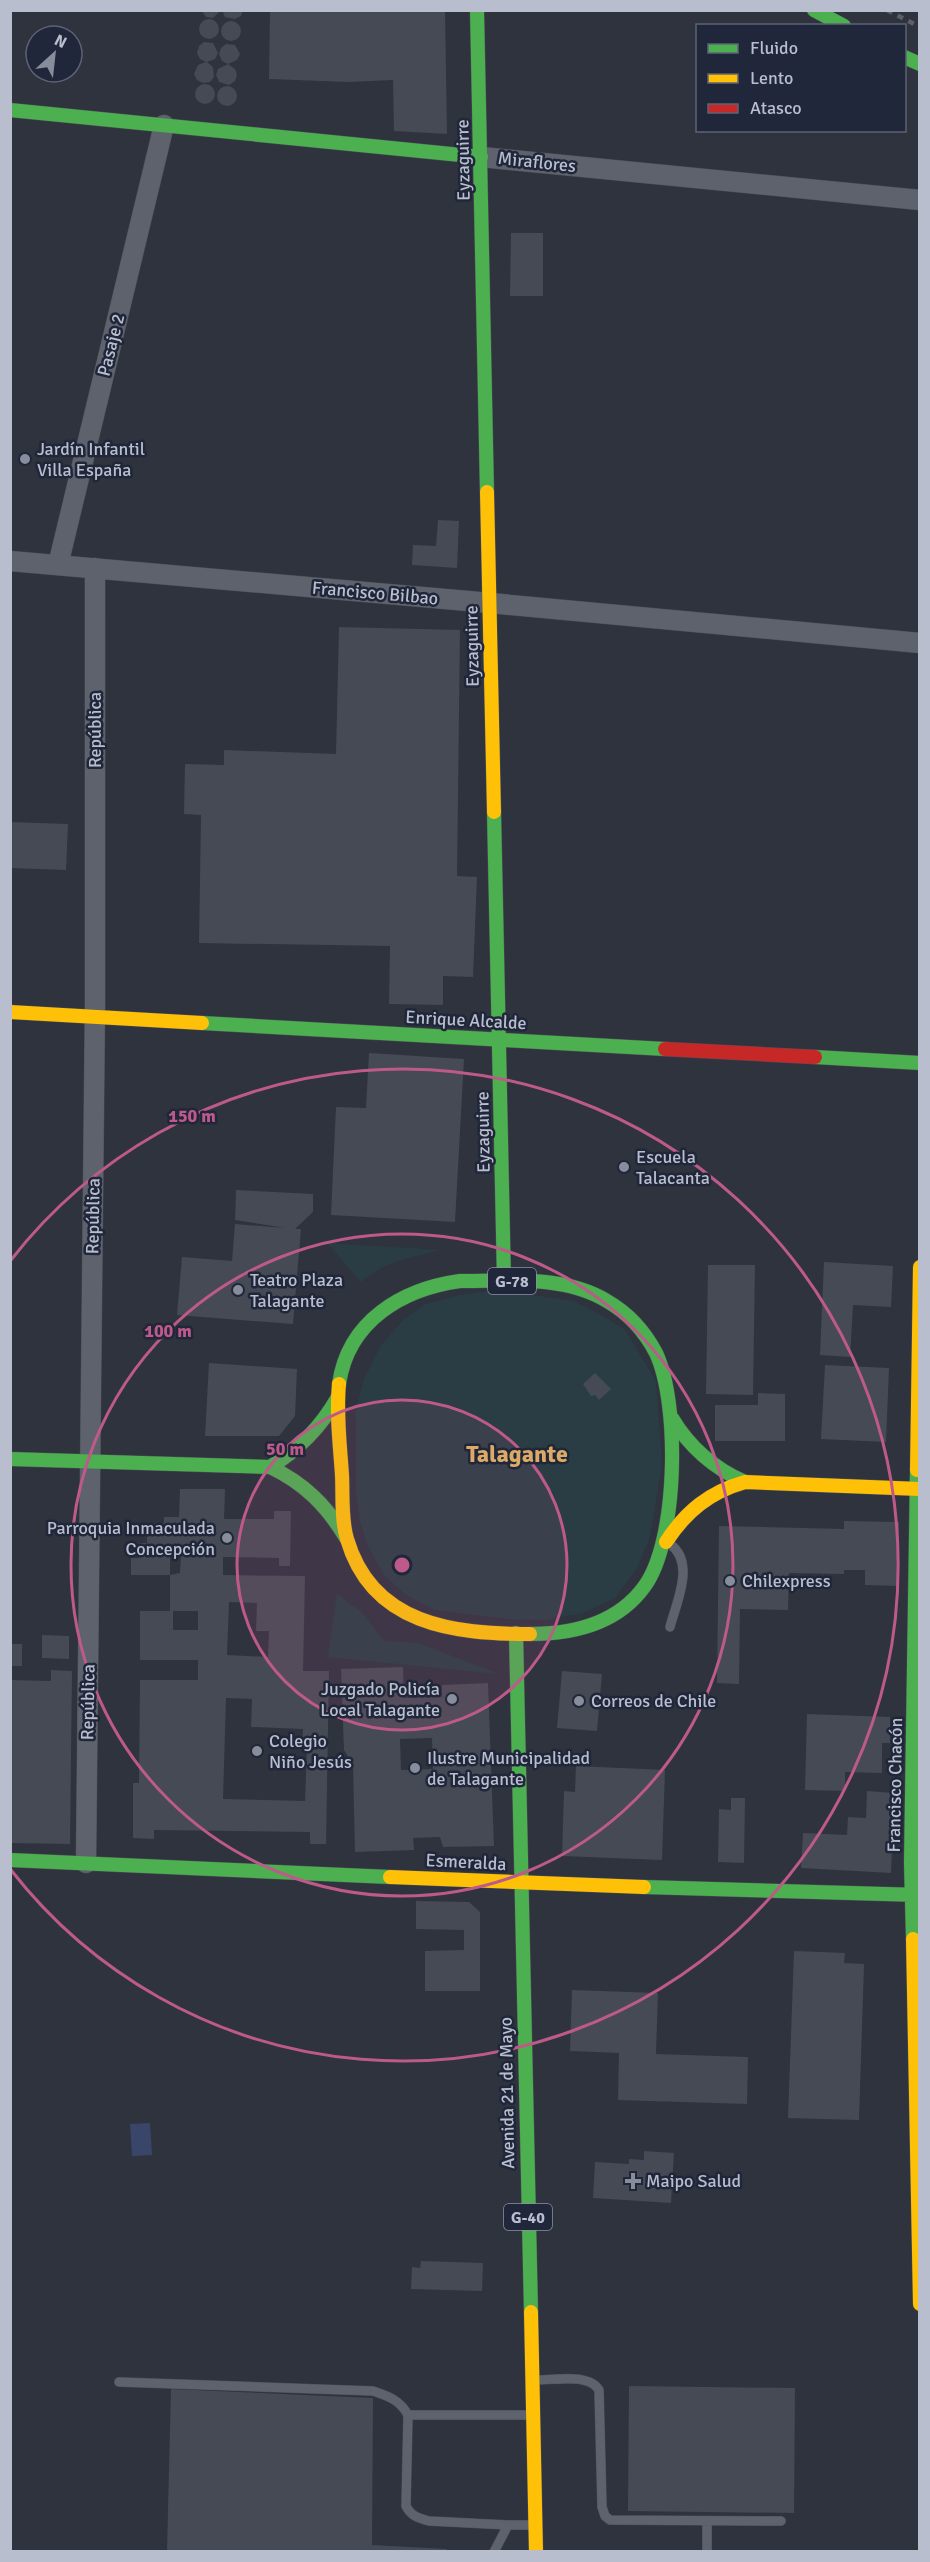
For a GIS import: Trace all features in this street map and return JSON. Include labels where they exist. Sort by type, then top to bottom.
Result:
[{"type":"main road","name":"Eyzaguirre","points":[[477,10],[504,1281]]},
{"type":"main road","points":[[814,10],[840,24]]},
{"type":"main road","points":[[906,58],[920,64]]},
{"type":"main road","name":"Miraflores","points":[[10,110],[481,157]]},
{"type":"main road","name":"Enrique Alcalde","points":[[10,1012],[920,1064]]},
{"type":"main road","name":"Francisco Chacón","points":[[920,1267],[915,1895],[920,2304]]},
{"type":"main road","name":"G-78","points":[[346,1538],[338,1397],[340,1375],[351,1348],[370,1319],[391,1302],[407,1293],[442,1282],[504,1281],[545,1283],[578,1289],[608,1302],[622,1312],[646,1336],[665,1377],[672,1418],[666,1542]]},
{"type":"main road","name":"G-78","points":[[270,1467],[308,1442],[321,1426],[338,1397]]},
{"type":"main road","name":"G-78","points":[[672,1418],[680,1432],[702,1458],[729,1476],[745,1482]]},
{"type":"main road","name":"G-78","points":[[10,1459],[270,1467],[310,1490],[324,1504],[346,1538],[356,1564],[371,1587],[382,1598],[408,1616],[442,1628],[516,1633],[569,1632],[610,1617],[631,1600],[649,1579],[666,1542],[686,1513],[699,1502],[729,1486],[745,1482],[919,1489]]},
{"type":"main road","name":"Avenida 21 de Mayo","points":[[516,1633],[536,2552]]},
{"type":"main road","name":"Esmeralda","points":[[10,1860],[520,1883],[915,1895]]},
{"type":"street","name":"Pasaje 2","points":[[58,565],[164,125]]},
{"type":"street","name":"Miraflores","points":[[481,157],[920,200]]},
{"type":"street","name":"Francisco Bilbao","points":[[10,561],[920,643]]},
{"type":"street","name":"República","points":[[86,1863],[95,1017],[94,568]]},
{"type":"lane","points":[[666,1542],[680,1554],[684,1568],[670,1627]]},
{"type":"lane","points":[[532,2380],[587,2381],[596,2385],[599,2390],[602,2507],[605,2516],[615,2521],[781,2521]]},
{"type":"lane","points":[[120,2382],[373,2391],[403,2405],[408,2415],[406,2506],[410,2513],[429,2521],[536,2525]]},
{"type":"lane","points":[[408,2415],[533,2415]]},
{"type":"lane","points":[[707,2521],[707,2552]]},
{"type":"lane","points":[[494,2552],[508,2525]]},
{"type":"shaded area","points":[[327,1243],[441,1250],[388,1265],[361,1282]]},
{"type":"shaded area","points":[[497,1290],[574,1301],[605,1317],[625,1330],[656,1381],[662,1464],[650,1537],[637,1568],[615,1598],[583,1613],[544,1620],[509,1619],[434,1610],[405,1594],[384,1575],[367,1544],[360,1521],[356,1494],[356,1409],[364,1379],[380,1347],[404,1319],[426,1304],[460,1295]]},
{"type":"shaded area","points":[[337,1594],[362,1613],[384,1641],[418,1643],[499,1674],[328,1657]]},
{"type":"water","points":[[150,2123],[152,2155],[132,2156],[130,2124]]},
{"type":"building","points":[[201,10],[221,10],[213,18],[206,17]]},
{"type":"building","points":[[222,10],[243,10],[241,16],[235,19],[225,17]]},
{"type":"building","points":[[270,10],[445,10],[447,134],[394,131],[393,80],[348,82],[269,79]]},
{"type":"building","points":[[205,19],[213,19],[219,25],[219,33],[213,39],[205,39],[199,33],[199,25]]},
{"type":"building","points":[[227,21],[235,21],[241,27],[241,35],[235,41],[227,41],[221,35],[221,27]]},
{"type":"building","points":[[204,42],[213,43],[218,53],[215,59],[207,62],[213,67],[214,77],[210,82],[203,83],[197,80],[194,74],[198,65],[206,62],[200,59],[197,53],[199,46]]},
{"type":"building","points":[[226,44],[235,45],[240,54],[237,60],[228,64],[222,61],[219,54],[221,48]]},
{"type":"building","points":[[228,64],[235,69],[237,75],[235,81],[229,85],[219,82],[216,75],[218,69]]},
{"type":"building","points":[[201,84],[209,84],[215,90],[215,98],[209,104],[201,104],[195,98],[195,90]]},
{"type":"building","points":[[223,86],[231,86],[237,92],[237,100],[231,106],[223,106],[217,100],[217,92]]},
{"type":"building","points":[[511,233],[543,233],[543,296],[510,296]]},
{"type":"building","points":[[438,520],[459,521],[457,568],[412,565],[413,545],[436,546]]},
{"type":"building","points":[[339,627],[460,630],[457,876],[477,877],[473,977],[443,976],[443,1005],[389,1004],[390,946],[199,943],[201,815],[184,814],[185,764],[224,765],[224,750],[336,754]]},
{"type":"building","points":[[10,822],[68,824],[66,870],[10,868]]},
{"type":"building","points":[[369,1053],[464,1059],[455,1222],[331,1215],[336,1107],[366,1108]]},
{"type":"building","points":[[236,1190],[313,1194],[313,1212],[295,1229],[301,1229],[293,1324],[177,1315],[182,1257],[232,1261],[235,1224],[285,1228],[235,1220]]},
{"type":"building","points":[[824,1262],[893,1266],[891,1307],[853,1305],[850,1357],[820,1355]]},
{"type":"building","points":[[708,1265],[755,1265],[753,1395],[706,1394]]},
{"type":"building","points":[[209,1363],[297,1369],[295,1416],[279,1436],[205,1436]]},
{"type":"building","points":[[825,1365],[889,1368],[886,1442],[821,1439]]},
{"type":"building","points":[[595,1373],[611,1389],[599,1400],[595,1395],[591,1396],[583,1384]]},
{"type":"building","points":[[758,1393],[785,1394],[785,1441],[715,1441],[715,1405],[758,1405]]},
{"type":"building","points":[[180,1489],[225,1489],[224,1519],[274,1519],[274,1511],[291,1511],[290,1566],[279,1566],[279,1558],[223,1557],[223,1575],[305,1576],[303,1671],[329,1671],[326,1844],[310,1844],[310,1832],[154,1830],[154,1839],[133,1838],[133,1783],[139,1783],[140,1680],[198,1680],[198,1660],[140,1660],[140,1611],[170,1611],[170,1575],[131,1575],[131,1558],[139,1558],[139,1543],[147,1543],[147,1523],[164,1523],[164,1517],[179,1517]],"holes":[[[170,1554],[181,1555],[180,1573],[170,1575]],[[229,1602],[257,1603],[256,1631],[269,1631],[268,1657],[227,1655]],[[173,1611],[198,1611],[198,1630],[173,1630]],[[226,1698],[252,1699],[251,1727],[303,1729],[302,1749],[307,1749],[305,1801],[223,1799]]]},
{"type":"building","points":[[844,1521],[899,1522],[898,1586],[865,1585],[865,1570],[844,1570],[844,1574],[789,1573],[788,1610],[740,1609],[739,1684],[717,1683],[719,1526],[844,1529]]},
{"type":"building","points":[[42,1635],[69,1636],[69,1659],[42,1658]]},
{"type":"building","points":[[10,1644],[22,1644],[22,1666],[10,1666]]},
{"type":"building","points":[[403,1667],[404,1698],[442,1697],[442,1685],[488,1683],[494,1846],[443,1847],[440,1837],[413,1838],[414,1850],[355,1852],[353,1765],[344,1750],[341,1669]],"holes":[[[432,1738],[433,1769],[401,1770],[400,1739]]]},
{"type":"building","points":[[51,1670],[72,1671],[70,1844],[10,1843],[10,1680],[51,1681]]},
{"type":"building","name":"Correos de Chile","points":[[562,1671],[602,1674],[597,1731],[557,1728]]},
{"type":"building","points":[[807,1714],[890,1717],[890,1743],[882,1743],[882,1773],[845,1772],[845,1791],[805,1790]]},
{"type":"building","points":[[576,1766],[665,1770],[662,1860],[562,1856],[564,1791],[575,1792]]},
{"type":"building","points":[[867,1791],[894,1793],[891,1873],[801,1868],[803,1833],[847,1835],[848,1817],[866,1818]]},
{"type":"building","points":[[731,1798],[745,1798],[744,1863],[718,1862],[719,1809],[731,1810]]},
{"type":"building","points":[[416,1901],[469,1902],[480,1912],[480,1991],[425,1991],[425,1951],[464,1950],[464,1930],[416,1929]]},
{"type":"building","points":[[794,1951],[845,1953],[844,1963],[864,1964],[859,2120],[788,2118]]},
{"type":"building","points":[[572,1990],[658,1993],[656,2054],[748,2057],[747,2104],[618,2100],[619,2053],[570,2051]]},
{"type":"building","name":"Maipo Salud","points":[[644,2151],[674,2153],[671,2203],[593,2198],[595,2162],[629,2164],[629,2159],[644,2160]]},
{"type":"building","points":[[421,2261],[483,2263],[482,2291],[411,2289],[412,2267],[420,2268]]},
{"type":"building","points":[[629,2386],[795,2388],[794,2513],[628,2511]]},
{"type":"building","points":[[171,2389],[373,2398],[372,2545],[447,2549],[446,2552],[167,2552]]},
{"type":"railway","points":[[887,10],[920,27]]},
{"type":"traffic: fast","points":[[477,10],[487,492]]},
{"type":"traffic: fast","points":[[814,10],[840,24]]},
{"type":"traffic: fast","points":[[906,58],[920,64]]},
{"type":"traffic: fast","points":[[10,110],[481,157]]},
{"type":"traffic: fast","points":[[494,812],[504,1281]]},
{"type":"traffic: fast","points":[[202,1023],[665,1049]]},
{"type":"traffic: fast","points":[[815,1057],[920,1063]]},
{"type":"traffic: fast","points":[[460,1281],[535,1281],[573,1287],[590,1293],[615,1306],[635,1324],[656,1353],[664,1376],[672,1438],[672,1472],[664,1539],[655,1566],[644,1587],[633,1600],[607,1618],[578,1629],[530,1634]]},
{"type":"traffic: fast","points":[[339,1384],[344,1362],[354,1342],[381,1312],[399,1300],[418,1292],[460,1281]]},
{"type":"traffic: fast","points":[[270,1467],[291,1453],[309,1436],[338,1397]]},
{"type":"traffic: fast","points":[[672,1418],[686,1439],[703,1456],[745,1482]]},
{"type":"traffic: fast","points":[[10,1459],[270,1467],[294,1480],[314,1496],[346,1538]]},
{"type":"traffic: fast","points":[[913,1939],[911,1863],[917,1470]]},
{"type":"traffic: fast","points":[[516,1633],[531,2312]]},
{"type":"traffic: fast","points":[[10,1860],[390,1877]]},
{"type":"traffic: fast","points":[[644,1887],[920,1895]]},
{"type":"traffic: slow","points":[[487,492],[494,812]]},
{"type":"traffic: slow","points":[[10,1012],[202,1023]]},
{"type":"traffic: slow","points":[[917,1470],[920,1267]]},
{"type":"traffic: slow","points":[[339,1384],[338,1418],[345,1532],[359,1568],[375,1590],[396,1607],[419,1619],[445,1627],[530,1634]]},
{"type":"traffic: slow","points":[[666,1542],[682,1521],[700,1504],[721,1491],[745,1482],[920,1489]]},
{"type":"traffic: slow","points":[[390,1877],[644,1887]]},
{"type":"traffic: slow","points":[[913,1939],[920,2304]]},
{"type":"traffic: slow","points":[[531,2312],[536,2552]]},
{"type":"traffic: jam","points":[[665,1049],[815,1057]]},
{"type":"place","name":"Jardín Infantil Villa España","points":[[25,459]]},
{"type":"place","name":"Escuela Talacanta","points":[[624,1167]]},
{"type":"place","name":"Teatro Plaza Talagante","points":[[238,1290]]},
{"type":"place","name":"Parroquia Inmaculada Concepción","points":[[227,1538]]},
{"type":"place","name":"Chilexpress","points":[[730,1581]]},
{"type":"place","name":"Juzgado Policía Local Talagante","points":[[452,1699]]},
{"type":"place","name":"Correos de Chile","points":[[579,1701]]},
{"type":"place","name":"Colegio Niño Jesús","points":[[257,1751]]},
{"type":"place","name":"Ilustre Municipalidad de Talagante","points":[[415,1768]]},
{"type":"place","name":"Maipo Salud","points":[[633,2181]]},
{"type":"district","name":"Talagante","points":[[517,1454]]}]
